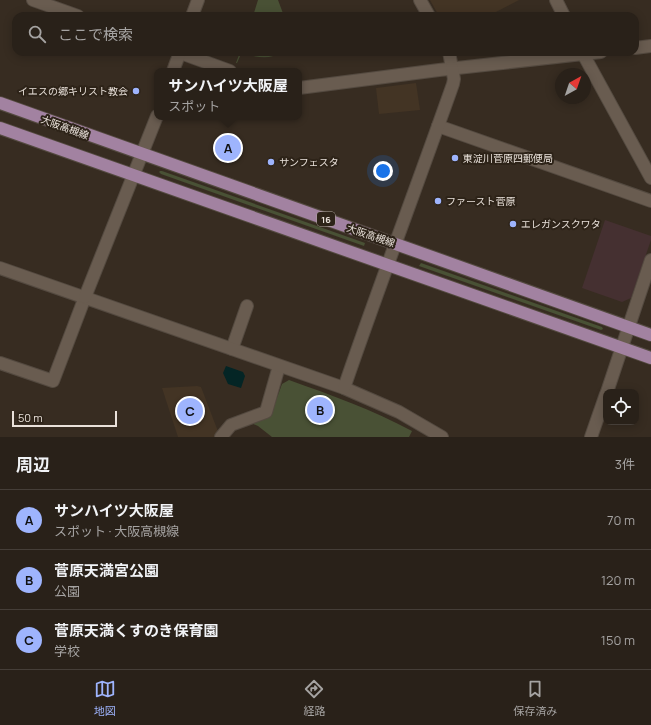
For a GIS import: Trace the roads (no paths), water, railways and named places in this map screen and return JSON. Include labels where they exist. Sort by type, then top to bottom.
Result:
[{"type":"main road","name":"大阪高槻線","points":[[0,103],[651,334]]},
{"type":"main road","name":"16","points":[[0,128],[651,358]]},
{"type":"street","points":[[33,0],[67,12]]},
{"type":"street","points":[[194,12],[198,0]]},
{"type":"street","points":[[420,0],[427,12]]},
{"type":"street","points":[[556,0],[562,12]]},
{"type":"street","points":[[639,48],[651,46]]},
{"type":"street","points":[[174,68],[178,56]]},
{"type":"street","points":[[190,56],[222,68]]},
{"type":"street","points":[[344,388],[387,264],[396,244],[453,84],[454,78],[449,56]]},
{"type":"street","points":[[302,88],[557,56]]},
{"type":"street","points":[[585,56],[651,178]]},
{"type":"street","points":[[0,363],[53,381],[156,120]]},
{"type":"street","points":[[438,126],[651,201]]},
{"type":"street","points":[[607,389],[651,260]]},
{"type":"street","points":[[0,268],[344,388],[399,412],[442,437]]},
{"type":"street","points":[[232,349],[247,306]]},
{"type":"street","points":[[221,437],[231,425],[266,412],[280,366]]},
{"type":"street","points":[[591,437],[603,402]]},
{"type":"water","points":[[226,366],[243,372],[245,376],[241,388],[228,384],[223,373]]},
{"type":"place","name":"イエスの郷キリスト教会","points":[[136,91]]},
{"type":"place","name":"サンハイツ大阪屋","points":[[228,148]]},
{"type":"place","name":"東淀川菅原四郵便局","points":[[455,158]]},
{"type":"place","name":"サンフェスタ","points":[[271,162]]},
{"type":"place","name":"ファースト菅原","points":[[438,201]]},
{"type":"place","name":"エレガンスクワタ","points":[[513,224]]},
{"type":"place","name":"菅原天満宮公園","points":[[320,410]]},
{"type":"place","name":"菅原天満くすのき保育園","points":[[190,411]]}]
